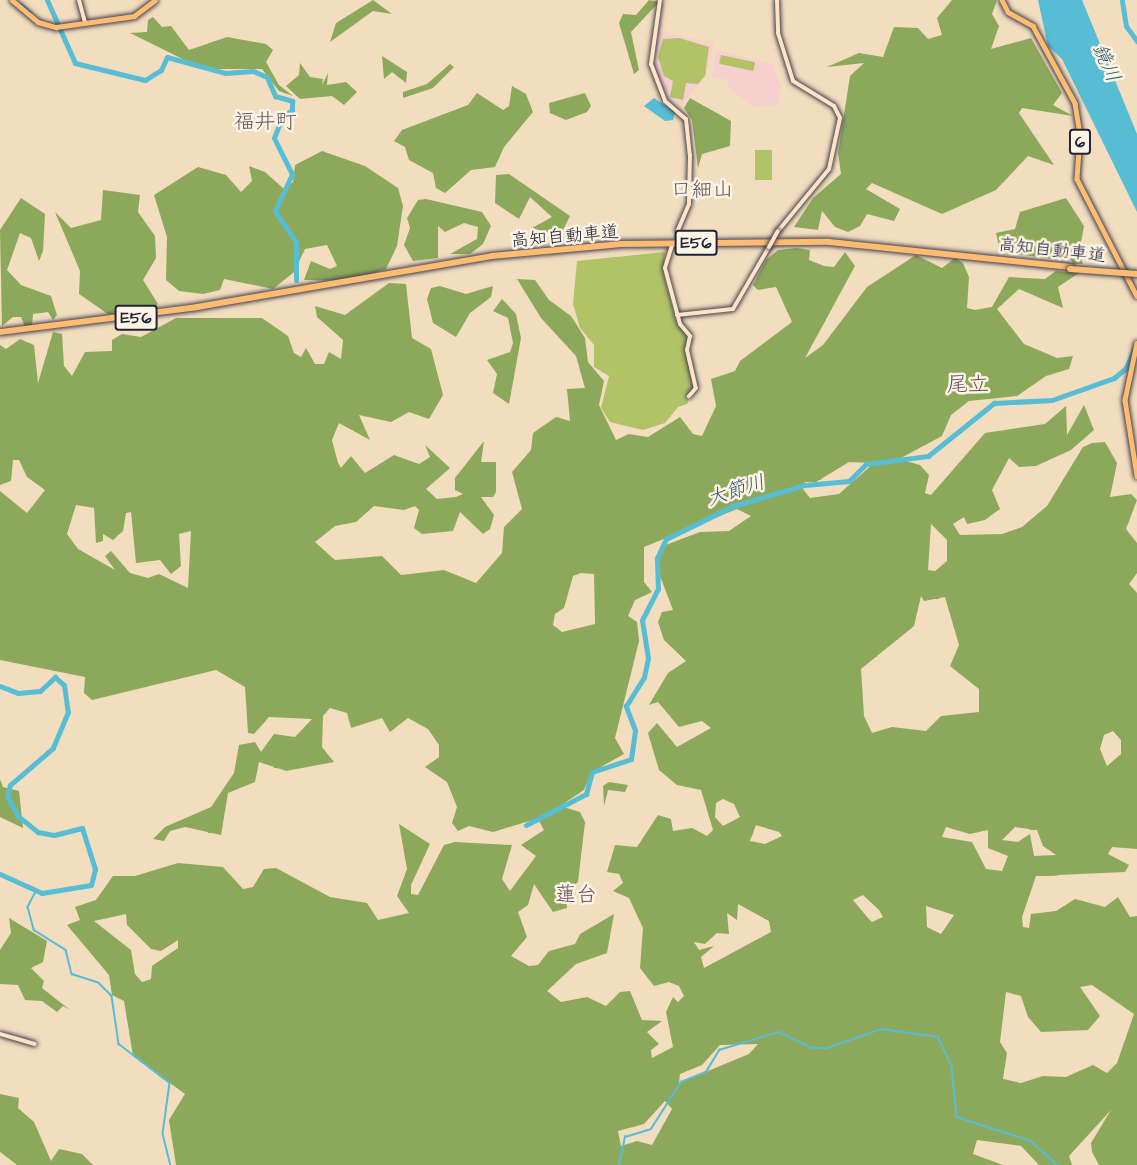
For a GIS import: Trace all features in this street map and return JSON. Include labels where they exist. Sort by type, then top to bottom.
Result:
[{"type":"highway","name":"高知自動車道","points":[[324,287],[492,256],[621,244],[829,242],[1070,268]]},
{"type":"highway","name":"高知自動車道","points":[[0,333],[272,296],[495,259],[687,243],[890,249],[1137,273]]},
{"type":"main road","points":[[12,0],[38,22],[55,27],[134,16],[155,0]]},
{"type":"main road","name":"6","points":[[1002,0],[1008,12],[1033,26],[1073,99],[1080,136],[1077,179],[1137,296]]},
{"type":"main road","points":[[1137,343],[1129,369],[1125,413],[1137,476]]},
{"type":"street","points":[[79,0],[85,23]]},
{"type":"street","points":[[660,0],[651,63],[665,101],[686,119],[690,155],[689,204],[677,232]]},
{"type":"street","points":[[677,315],[733,309],[778,231],[830,169],[840,118],[834,106],[792,81],[778,33],[777,0]]},
{"type":"street","points":[[672,245],[664,265],[677,315],[690,336],[687,350],[696,388],[688,396]]},
{"type":"street","points":[[0,1034],[35,1044]]},
{"type":"shaded area","points":[[658,32],[714,43],[706,75],[683,104],[667,101],[654,68]]},
{"type":"shaded area","points":[[716,50],[773,64],[781,86],[778,105],[753,107],[727,86],[728,80],[712,77]]},
{"type":"green space","points":[[373,0],[392,14],[373,11],[330,42],[336,23]]},
{"type":"green space","points":[[649,0],[659,2],[631,32],[639,70],[634,74],[619,23],[623,14],[636,15]]},
{"type":"green space","points":[[952,0],[997,0],[992,14],[999,26],[991,49],[1031,38],[1062,93],[1053,105],[1073,116],[1022,108],[1019,113],[1054,165],[1028,156],[996,190],[942,214],[872,183],[866,189],[900,209],[894,221],[867,214],[860,226],[848,232],[835,227],[822,211],[818,230],[794,227],[813,198],[841,174],[838,153],[850,76],[864,63],[827,67],[859,53],[883,57],[894,27],[918,28],[928,39],[942,35],[937,18]]},
{"type":"green space","points":[[153,17],[162,27],[171,26],[189,50],[227,37],[266,44],[273,50],[266,62],[279,85],[293,96],[279,91],[262,69],[203,69],[130,33],[147,32],[148,20]]},
{"type":"green space","points":[[679,38],[709,47],[705,76],[698,84],[686,83],[683,100],[670,97],[673,81],[664,76],[658,57],[663,39]]},
{"type":"green space","points":[[721,55],[755,62],[753,71],[719,64]]},
{"type":"green space","points":[[382,56],[407,72],[406,83],[392,72],[384,79]]},
{"type":"green space","points":[[300,63],[310,77],[323,79],[322,85],[328,73],[327,85],[346,82],[357,92],[344,105],[332,96],[300,99],[286,86],[299,75]]},
{"type":"green space","points":[[450,64],[454,67],[433,88],[403,98],[403,92],[427,84]]},
{"type":"green space","points":[[512,86],[526,94],[533,112],[504,147],[495,167],[471,170],[445,193],[436,188],[433,173],[409,160],[405,147],[394,141],[402,130],[468,105],[477,93],[503,110],[509,106]]},
{"type":"green space","points":[[585,93],[591,106],[587,112],[566,120],[550,113],[549,103]]},
{"type":"green space","points":[[690,98],[731,121],[730,146],[702,154],[698,168],[692,120],[684,108]]},
{"type":"green space","points":[[755,150],[772,150],[772,180],[755,180]]},
{"type":"green space","points":[[322,151],[365,166],[398,188],[403,206],[397,246],[386,269],[349,281],[304,280],[311,261],[330,269],[337,266],[327,245],[305,249],[294,272],[273,289],[224,279],[220,290],[203,294],[179,291],[166,280],[167,237],[154,195],[198,167],[226,175],[241,192],[252,181],[249,166],[265,172],[284,189],[293,182],[295,165]]},
{"type":"green space","points":[[509,174],[570,216],[560,236],[532,228],[552,217],[530,197],[519,219],[495,203],[496,175]]},
{"type":"green space","points":[[103,190],[140,195],[138,212],[155,236],[156,258],[143,280],[158,304],[150,312],[108,314],[79,294],[80,271],[55,212],[71,228],[101,220]]},
{"type":"green space","points":[[21,198],[45,214],[43,251],[39,261],[31,238],[20,233],[7,270],[21,285],[51,296],[57,315],[53,320],[48,312],[33,314],[32,326],[25,327],[21,317],[13,317],[2,326],[0,230]]},
{"type":"green space","points":[[1066,198],[1084,226],[1079,254],[1083,264],[1073,264],[1068,254],[1054,259],[1000,252],[996,233],[1015,229],[1020,212]]},
{"type":"green space","points":[[426,199],[482,212],[491,226],[483,244],[470,254],[450,254],[477,239],[478,227],[464,223],[445,232],[438,226],[438,258],[413,261],[404,245],[410,228],[407,218],[418,200]]},
{"type":"green space","points":[[797,248],[810,250],[809,260],[834,267],[845,252],[855,266],[805,358],[823,345],[867,287],[916,255],[942,268],[955,258],[963,263],[969,277],[967,308],[975,310],[992,307],[1009,277],[1045,279],[1056,271],[1079,273],[1058,287],[1063,308],[1019,289],[997,309],[1024,344],[1057,358],[1073,356],[1069,369],[1046,376],[1017,396],[969,401],[951,415],[942,436],[899,459],[920,465],[929,475],[925,493],[931,495],[985,433],[1045,424],[1066,406],[1067,435],[1084,405],[1094,430],[1071,450],[1036,466],[1019,467],[1009,458],[992,490],[1000,509],[985,520],[967,524],[964,517],[953,524],[960,535],[1002,534],[1022,527],[1047,506],[1083,447],[1092,443],[1105,442],[1117,463],[1110,497],[1131,494],[1137,500],[1126,529],[1137,543],[1137,573],[1129,584],[1137,593],[1137,849],[1112,847],[1108,854],[1129,865],[1125,872],[1036,876],[1022,917],[1023,927],[1029,928],[1031,914],[1056,911],[1075,899],[1105,907],[1118,897],[1130,917],[1137,916],[1137,1165],[1099,1165],[1092,1152],[1091,1143],[1111,1110],[1069,1156],[1072,1165],[1039,1165],[1021,1146],[977,1140],[973,1154],[1003,1165],[176,1165],[169,1120],[185,1094],[133,1056],[124,1001],[112,995],[109,975],[67,925],[80,920],[75,907],[96,900],[113,876],[135,876],[178,863],[223,867],[243,889],[253,887],[264,869],[276,868],[330,897],[367,903],[378,920],[409,913],[397,896],[407,869],[399,824],[430,844],[411,885],[411,894],[418,895],[444,845],[455,842],[512,845],[502,879],[510,891],[536,856],[521,845],[544,830],[539,821],[529,821],[493,832],[469,826],[458,831],[452,823],[457,807],[447,782],[425,767],[439,757],[439,745],[428,729],[408,718],[390,732],[382,718],[351,728],[347,713],[330,708],[323,716],[322,747],[334,762],[286,771],[259,762],[255,782],[228,793],[221,835],[185,827],[170,831],[164,841],[153,839],[165,827],[211,807],[234,773],[239,745],[255,742],[261,752],[274,734],[295,737],[312,719],[269,717],[254,734],[248,733],[245,687],[216,670],[92,700],[84,693],[85,677],[0,660],[0,491],[27,513],[45,490],[27,477],[19,460],[13,460],[11,481],[0,485],[0,345],[6,349],[20,339],[34,345],[38,383],[53,332],[62,334],[64,366],[72,376],[85,352],[112,351],[112,340],[122,334],[141,337],[176,318],[262,318],[288,336],[294,353],[301,357],[306,348],[315,364],[324,364],[329,352],[341,359],[343,340],[317,317],[315,306],[345,315],[389,283],[406,284],[412,338],[431,349],[443,395],[429,419],[409,412],[391,422],[359,415],[370,440],[339,423],[332,440],[338,463],[341,468],[351,456],[365,473],[394,455],[419,464],[430,457],[425,445],[450,468],[426,489],[437,499],[456,497],[463,494],[455,490],[455,478],[484,441],[481,462],[496,462],[496,492],[493,497],[481,497],[494,515],[490,529],[483,534],[460,512],[453,531],[422,534],[414,528],[419,510],[415,506],[404,510],[374,506],[356,522],[335,526],[315,542],[335,560],[382,556],[401,575],[444,570],[476,583],[502,553],[504,527],[522,509],[512,472],[531,450],[533,433],[556,417],[570,421],[567,389],[585,388],[576,356],[541,318],[517,279],[535,280],[549,300],[571,316],[585,338],[588,362],[604,381],[599,405],[616,440],[629,434],[648,437],[680,417],[693,434],[702,436],[716,406],[711,379],[735,371],[740,361],[792,322],[776,287],[758,290],[753,285],[766,260],[778,250]],"holes":[[[849,462],[874,463],[839,494],[810,498],[803,489],[805,482],[816,482]],[[76,505],[94,508],[96,543],[103,541],[103,534],[113,540],[123,531],[126,513],[131,512],[136,563],[160,560],[171,574],[181,566],[179,534],[191,531],[188,588],[159,574],[148,578],[130,573],[111,551],[105,556],[115,570],[78,549],[67,534]],[[737,509],[751,516],[729,531],[700,532],[663,546],[657,568],[673,610],[662,612],[658,622],[664,640],[686,661],[668,673],[649,705],[658,702],[679,727],[702,721],[711,728],[677,747],[657,723],[648,733],[659,770],[677,785],[701,790],[713,830],[707,836],[692,828],[673,831],[671,819],[658,815],[637,847],[615,845],[607,872],[619,874],[623,883],[613,891],[629,898],[643,928],[640,968],[654,986],[669,982],[679,986],[684,996],[678,1002],[673,997],[666,1012],[673,1047],[652,1058],[651,1050],[659,1044],[647,1032],[662,1021],[642,1020],[630,991],[620,992],[606,1006],[587,997],[561,1002],[547,991],[576,964],[607,953],[614,914],[580,934],[575,944],[549,951],[538,965],[529,966],[511,956],[527,937],[518,912],[528,905],[534,884],[553,912],[567,908],[566,892],[578,882],[585,822],[580,812],[560,806],[584,790],[592,772],[624,754],[615,738],[639,641],[637,622],[628,616],[635,600],[652,592],[644,582],[644,547]],[[931,524],[947,540],[947,561],[935,571],[928,570]],[[581,573],[594,574],[595,624],[562,632],[553,625],[555,614],[564,608],[573,576]],[[921,596],[924,601],[945,597],[959,645],[950,666],[979,689],[979,712],[941,716],[926,731],[892,727],[872,733],[864,716],[861,669],[914,626]],[[1113,731],[1121,740],[1121,754],[1107,766],[1100,749],[1104,735]],[[723,799],[734,804],[740,817],[723,826],[715,817],[716,803]],[[756,825],[779,832],[782,836],[765,844],[750,841]],[[946,827],[970,834],[988,830],[988,848],[1008,856],[1002,871],[986,869],[972,842],[942,837]],[[1015,827],[1037,830],[1043,846],[1056,855],[1034,856],[1030,834],[1018,842],[1002,840]],[[863,895],[879,910],[883,917],[872,922],[868,918],[853,900]],[[738,904],[769,921],[771,932],[704,968],[701,957],[714,946],[699,950],[694,942],[705,944],[717,933],[729,934],[727,913],[737,920]],[[926,906],[954,915],[941,934],[927,927]],[[126,914],[127,925],[151,949],[161,951],[178,940],[178,948],[152,966],[151,979],[142,982],[135,974],[131,950],[94,921]],[[1092,985],[1134,1014],[1117,1063],[1107,1073],[1093,1065],[1066,1077],[1043,1076],[1021,1083],[1003,1079],[1007,1053],[1000,1042],[1006,992],[1021,996],[1028,1017],[1041,1032],[1088,1030],[1100,1016],[1080,987]],[[758,1044],[749,1054],[679,1083],[680,1074],[702,1065],[720,1045]],[[665,1101],[672,1109],[652,1145],[637,1141],[621,1146],[618,1131],[644,1124]]]},
{"type":"green space","points":[[665,252],[663,272],[676,323],[688,336],[685,349],[694,388],[687,404],[678,407],[665,423],[643,430],[610,422],[601,408],[609,376],[594,367],[594,345],[580,328],[573,304],[577,261]]},
{"type":"green space","points":[[440,286],[466,294],[493,286],[491,297],[470,313],[456,337],[433,323],[427,299],[431,288]]},
{"type":"green space","points":[[502,299],[516,314],[521,338],[509,404],[493,393],[497,374],[487,360],[510,352],[513,343],[508,318],[493,311]]},
{"type":"green space","points":[[0,779],[3,787],[19,791],[23,828],[0,817]]},
{"type":"green space","points":[[609,782],[628,785],[625,792],[608,790],[604,806],[603,786]]},
{"type":"green space","points":[[9,918],[47,941],[43,962],[31,968],[44,981],[42,988],[70,1010],[63,1006],[57,1012],[42,1001],[25,1000],[18,985],[0,984],[0,950],[11,933]]},
{"type":"green space","points":[[0,1094],[19,1098],[18,1108],[34,1122],[51,1161],[59,1149],[82,1154],[93,1165],[17,1165],[0,1152]]},
{"type":"water","name":"鏡川","points":[[1038,0],[1082,0],[1137,134],[1137,212],[1062,59],[1048,46]]},
{"type":"water","points":[[654,98],[675,112],[673,120],[665,121],[644,106]]},
{"type":"waterway","points":[[47,0],[75,63],[145,80],[161,70],[167,57],[225,73],[253,71],[267,77],[275,96],[292,101],[292,110],[282,117],[274,138],[292,174],[275,211],[296,242],[296,280]]},
{"type":"waterway","points":[[1122,1],[1126,26],[1137,41]]},
{"type":"waterway","points":[[22,4],[32,13]]},
{"type":"waterway","name":"大節川","points":[[526,825],[586,794],[592,772],[631,759],[635,730],[626,706],[644,677],[648,658],[642,620],[658,589],[657,558],[666,539],[733,506],[805,485],[849,481],[866,464],[928,456],[994,403],[1052,400],[1114,378],[1126,368],[1137,342]]},
{"type":"waterway","points":[[0,686],[18,693],[40,691],[55,677],[64,685],[68,712],[53,748],[10,785],[7,796],[18,816],[38,832],[54,835],[82,828],[95,869],[91,885],[42,893],[0,874]]},
{"type":"waterway","points":[[36,892],[28,907],[34,930],[66,950],[72,974],[99,983],[112,996],[119,1044],[170,1083],[163,1134],[171,1165]]},
{"type":"waterway","points":[[619,1165],[625,1137],[651,1129],[681,1082],[706,1072],[719,1050],[779,1032],[812,1048],[827,1048],[882,1029],[938,1037],[952,1066],[957,1117],[1031,1141],[1058,1165]]},
{"type":"tunnel","points":[[672,244],[677,232]]},
{"type":"district","name":"福井町","points":[[265,122]]},
{"type":"district","name":"口細山","points":[[702,190]]},
{"type":"district","name":"尾立","points":[[968,385]]},
{"type":"district","name":"蓮台","points":[[576,895]]}]
